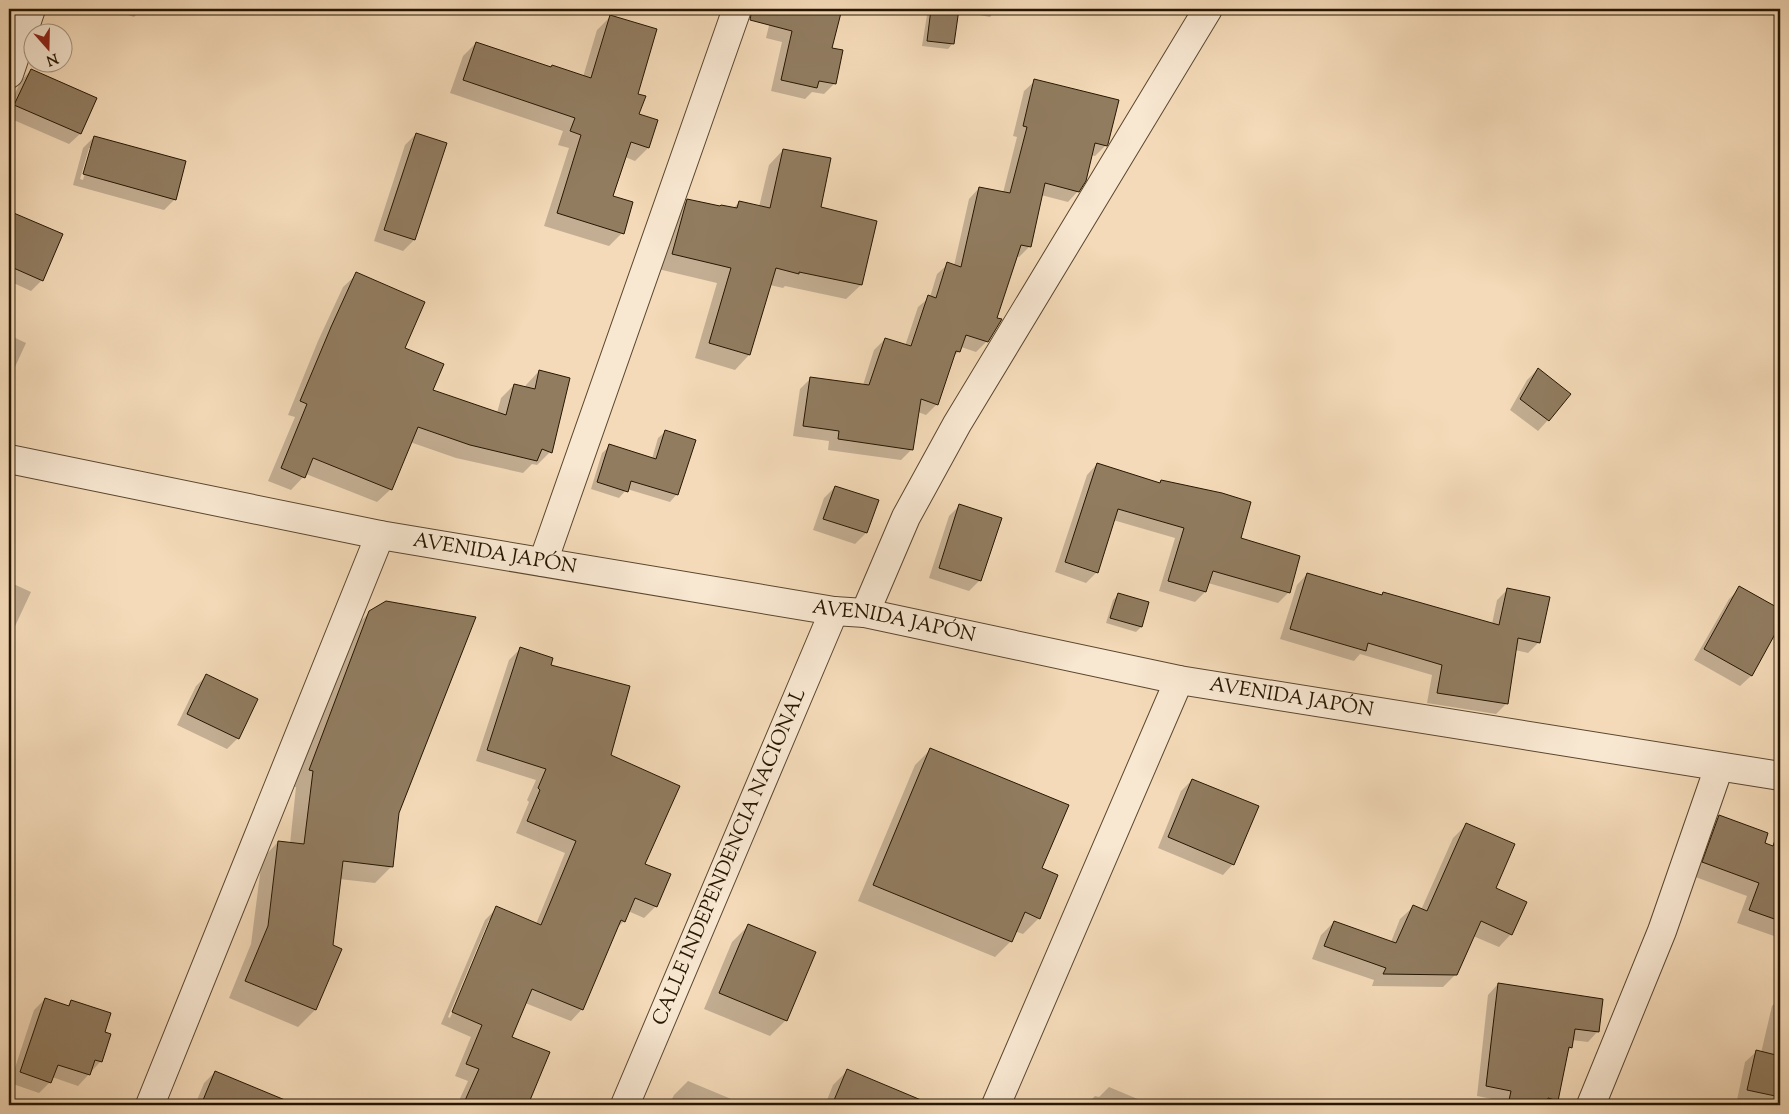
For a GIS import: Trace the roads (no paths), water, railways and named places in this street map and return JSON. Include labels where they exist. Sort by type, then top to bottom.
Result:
[{"type":"street","points":[[9,74],[31,9]]},
{"type":"street","points":[[543,562],[737,9]]},
{"type":"street","points":[[864,613],[906,517],[957,424],[1208,9]]},
{"type":"street","name":"AVENIDA JAPÓN","points":[[9,459],[380,535],[834,610],[864,613],[1179,680],[1780,776]]},
{"type":"street","points":[[150,1105],[380,535]]},
{"type":"street","name":"CALLE INDEPENDENCIA NACIONAL","points":[[625,1105],[834,610]]},
{"type":"street","points":[[996,1105],[1179,680]]},
{"type":"street","points":[[1591,1105],[1662,931],[1719,767]]}]
